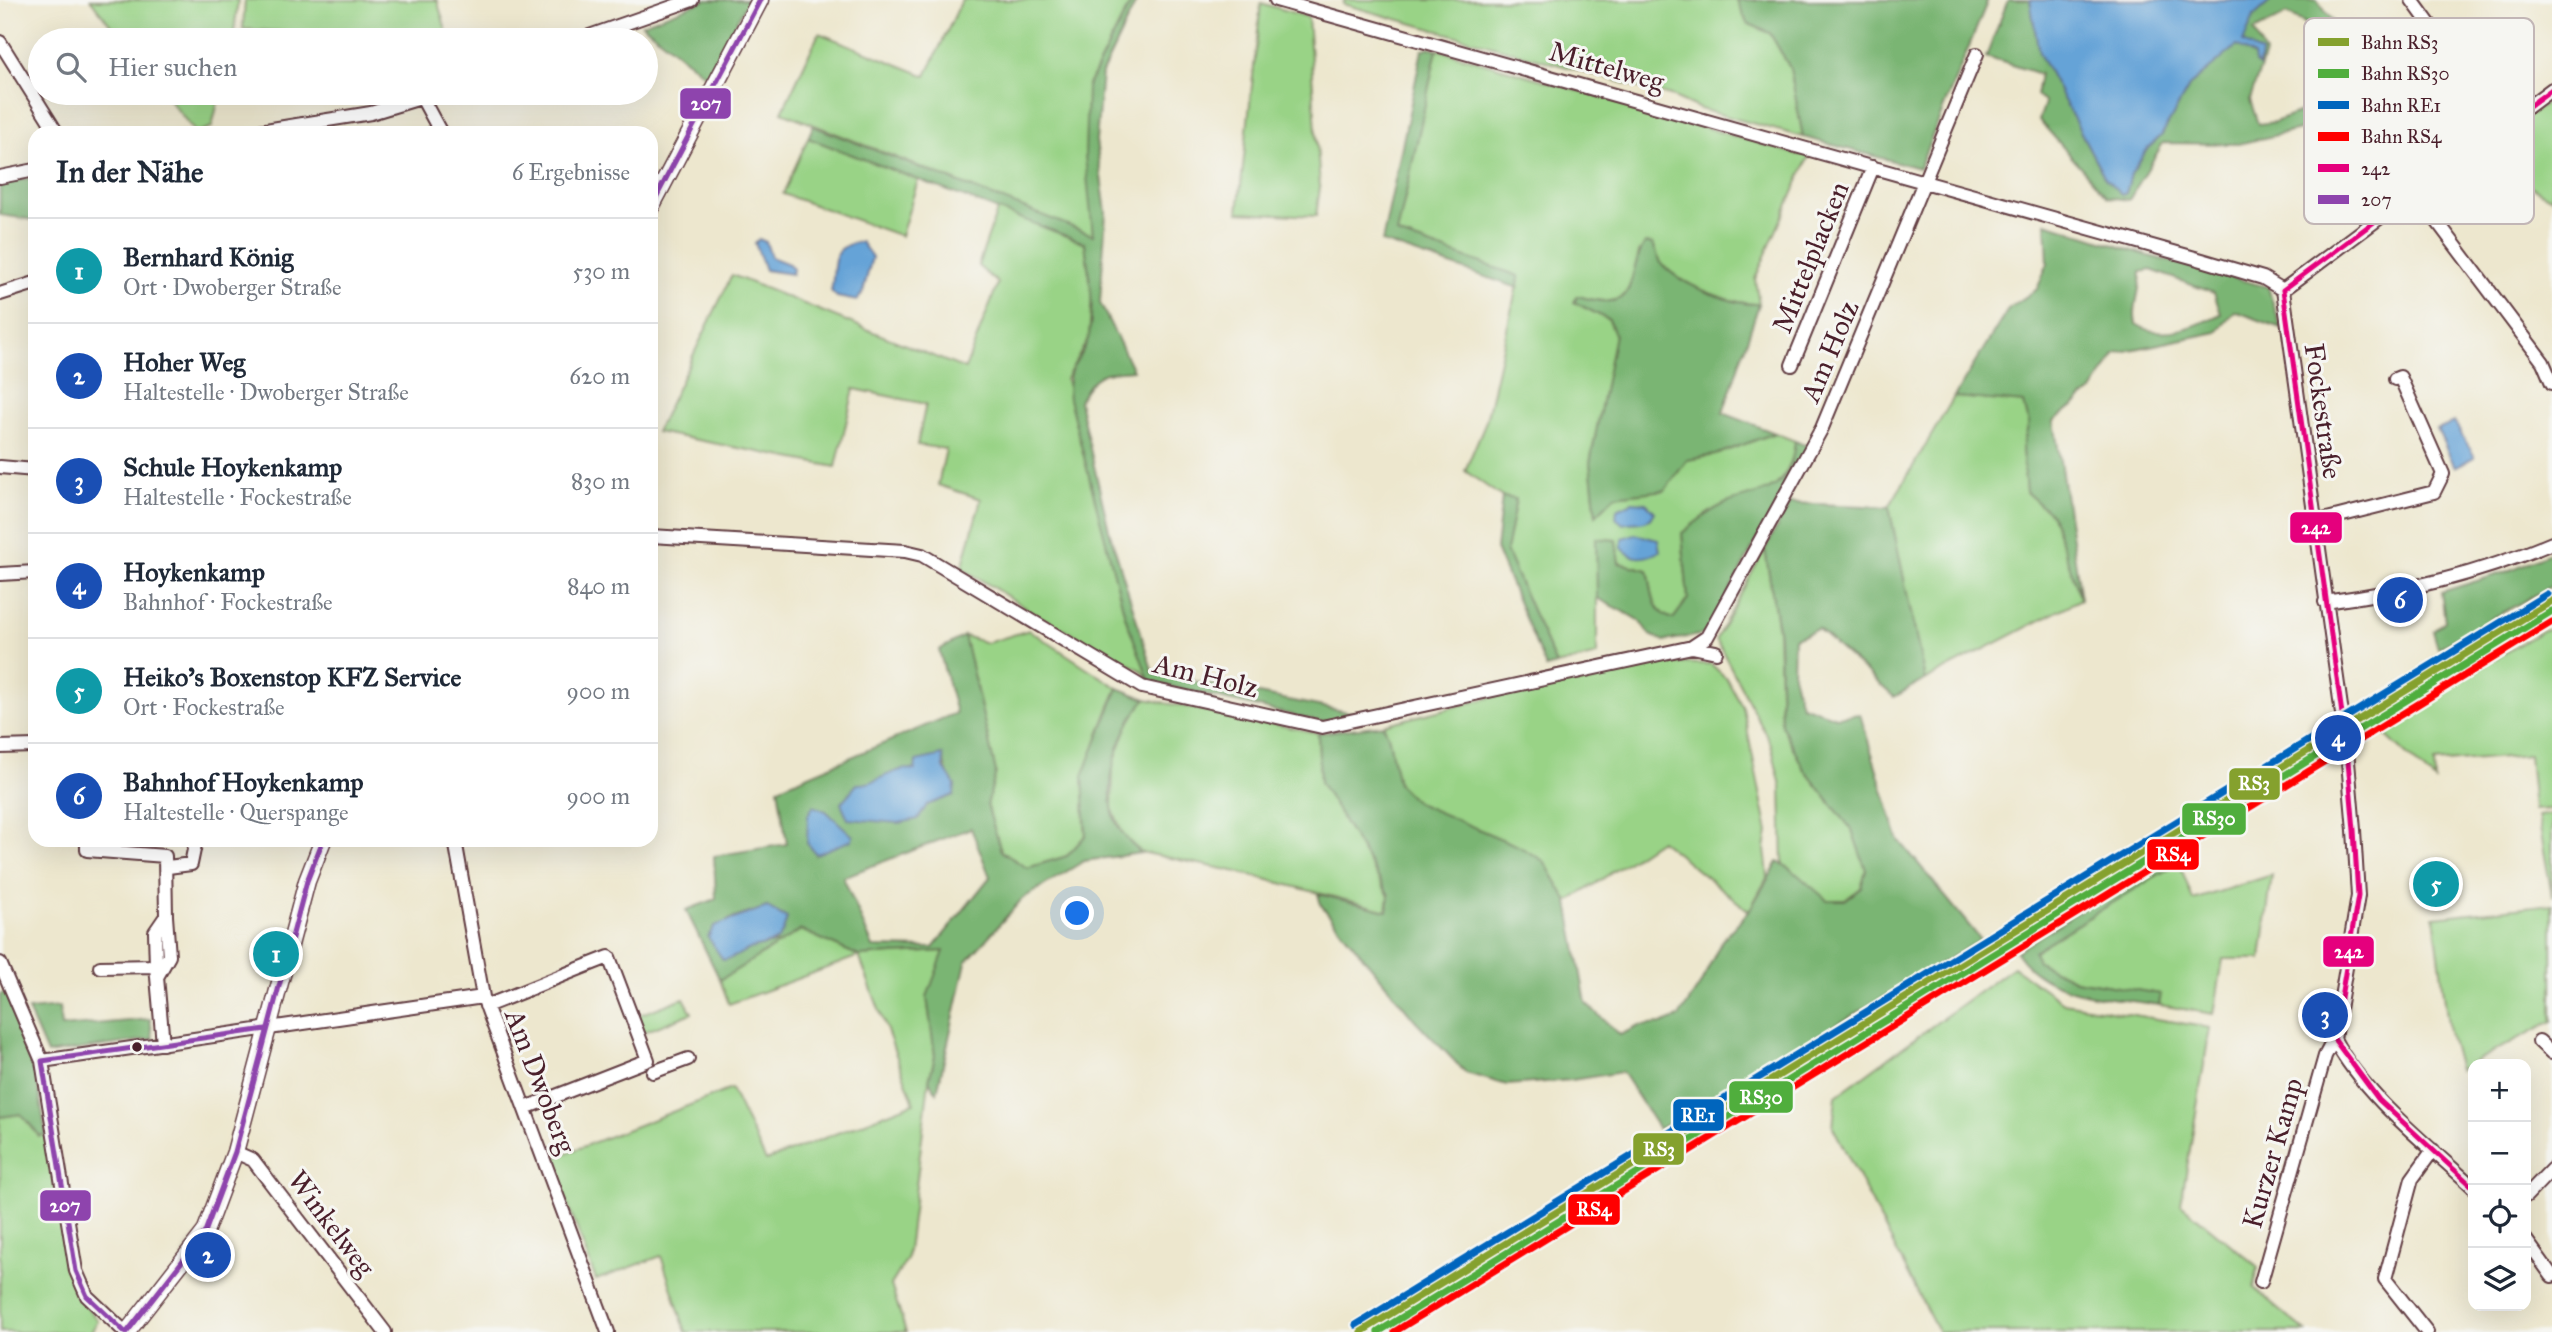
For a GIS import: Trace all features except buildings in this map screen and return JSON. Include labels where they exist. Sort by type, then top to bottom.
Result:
[{"type":"street","points":[[658,194],[760,0]]},
{"type":"street","name":"Mittelweg","points":[[1276,0],[1925,181]]},
{"type":"street","points":[[2412,0],[2425,18]]},
{"type":"street","points":[[612,28],[687,1]]},
{"type":"street","points":[[0,42],[28,87]]},
{"type":"street","name":"Am Holz","points":[[658,536],[905,551],[922,555],[1142,687],[1322,727],[1692,647],[1707,637],[1822,428],[1977,54]]},
{"type":"street","points":[[2534,102],[2552,89]]},
{"type":"street","points":[[39,105],[53,126]]},
{"type":"street","points":[[290,126],[371,113],[398,105]]},
{"type":"street","points":[[426,105],[437,126]]},
{"type":"street","name":"Mittelplacken","points":[[1792,365],[1873,167]]},
{"type":"street","points":[[0,177],[28,171]]},
{"type":"street","points":[[1925,181],[2263,278],[2283,290],[2372,224]]},
{"type":"street","points":[[2439,224],[2543,362],[2552,383]]},
{"type":"street","points":[[0,294],[28,285]]},
{"type":"street","name":"Fockestraße","points":[[2283,290],[2347,750],[2358,896],[2334,1040]]},
{"type":"street","points":[[2315,522],[2434,492],[2443,474],[2400,377],[2395,379]]},
{"type":"street","points":[[0,467],[28,469]]},
{"type":"street","points":[[2325,601],[2403,591],[2457,579],[2552,543]]},
{"type":"street","points":[[0,573],[28,572]]},
{"type":"street","name":"Am Holz","points":[[1692,647],[1716,652]]},
{"type":"street","points":[[0,747],[28,746]]},
{"type":"street","points":[[87,847],[87,850],[165,856],[168,867],[166,916],[169,957],[156,971],[163,1044]]},
{"type":"street","points":[[168,867],[191,864],[195,847]]},
{"type":"street","points":[[0,963],[42,1061],[76,1271],[87,1296],[121,1331],[200,1227],[222,1187],[235,1152],[307,881],[320,847]]},
{"type":"street","name":"Am Dwoberg","points":[[456,847],[484,1001],[608,1332]]},
{"type":"street","points":[[42,1061],[484,1001],[552,981],[581,965],[609,957],[652,1069]]},
{"type":"street","points":[[100,967],[156,971]]},
{"type":"street","points":[[2334,1040],[2345,1060],[2363,1082],[2471,1185]]},
{"type":"street","name":"Kurzer Kamp","points":[[2261,1282],[2325,1056],[2334,1040]]},
{"type":"street","points":[[2539,1041],[2552,1053]]},
{"type":"street","points":[[525,1108],[688,1059]]},
{"type":"street","points":[[2427,1332],[2385,1279],[2412,1179],[2433,1150]]},
{"type":"street","name":"Winkelweg","points":[[235,1152],[253,1160],[385,1332]]},
{"type":"street","points":[[2531,1191],[2552,1169]]},
{"type":"street","points":[[2531,1247],[2552,1276]]},
{"type":"green space","points":[[91,0],[238,0],[234,28],[113,28]]},
{"type":"green space","points":[[245,0],[437,0],[445,28],[243,28]]},
{"type":"green space","points":[[706,0],[748,0],[707,77],[658,37],[658,28],[647,28],[642,24]]},
{"type":"green space","points":[[962,0],[1132,0],[1087,87],[1093,236],[782,112],[819,33],[926,76]]},
{"type":"green space","points":[[1132,0],[1137,0],[1102,73],[1096,141],[1106,212],[1100,303],[1133,370],[1100,375],[1089,384],[1079,401],[1109,530],[1153,673],[1358,714],[1322,722],[1150,682],[1125,616],[1069,399],[1069,377],[1086,344],[1091,323],[1091,289],[1085,243],[808,138],[813,126],[1093,235],[1085,156],[1087,87]]},
{"type":"green space","points":[[1344,0],[1737,0],[1747,23],[1770,33],[1790,68],[1803,137],[1700,109],[1674,97],[1343,4]]},
{"type":"green space","points":[[1737,0],[1988,0],[1919,168],[1803,137],[1790,68],[1770,33],[1747,23]]},
{"type":"green space","points":[[2008,0],[2030,0],[2039,53],[2105,178],[2126,193],[2131,174],[2148,148],[2161,136],[2190,85],[2237,45],[2254,56],[2261,53],[2242,42],[2254,16],[2272,0],[2317,0],[2330,18],[2304,18],[2304,22],[2287,14],[2254,31],[2265,54],[2250,100],[2258,124],[2275,122],[2304,111],[2304,129],[2238,144],[2163,143],[2129,200],[2107,197],[2039,120],[2045,103],[2036,95],[2040,74],[1986,57]]},
{"type":"green space","points":[[1261,3],[1308,17],[1320,187],[1316,216],[1238,212]]},
{"type":"green space","points":[[1429,47],[1437,49],[1397,234],[1519,276],[1518,288],[1382,242],[1422,50]]},
{"type":"green space","points":[[1437,49],[1799,155],[1810,154],[1755,279],[1759,304],[1721,297],[1681,279],[1662,264],[1653,244],[1639,252],[1632,279],[1623,295],[1616,300],[1607,301],[1578,296],[1574,302],[1609,320],[1616,334],[1590,463],[1596,514],[1615,495],[1665,490],[1687,460],[1715,455],[1775,433],[1795,441],[1794,455],[1773,490],[1682,533],[1688,599],[1673,619],[1656,606],[1648,570],[1619,563],[1615,549],[1597,538],[1597,655],[1556,665],[1506,551],[1516,499],[1502,497],[1465,471],[1486,421],[1519,277],[1397,234]]},
{"type":"green space","points":[[2552,99],[2552,198],[2534,188],[2534,112]]},
{"type":"green space","points":[[174,105],[217,105],[212,126],[190,126]]},
{"type":"green space","points":[[808,138],[918,180],[901,236],[783,194]]},
{"type":"green space","points":[[28,178],[28,219],[0,215],[0,184]]},
{"type":"green space","points":[[998,208],[1085,243],[1092,295],[1089,337],[1066,379],[1125,616],[1150,682],[1141,670],[1039,616],[962,568],[981,499],[938,485],[946,449],[917,445],[926,404],[854,389],[836,467],[658,432],[732,275],[965,369],[998,283],[978,266]]},
{"type":"green space","points":[[2046,223],[2149,256],[2268,287],[2281,328],[2235,311],[2217,332],[2116,353],[2092,391],[2054,421],[2081,599],[2052,515],[2026,492],[2022,449],[2029,423],[2024,403],[1954,397],[2009,308],[2037,289],[2048,263]],"holes":[[[2151,270],[2214,293],[2221,314],[2201,323],[2168,331],[2146,329],[2136,324],[2135,311],[2141,272]]]},
{"type":"green space","points":[[1645,243],[1653,244],[1661,262],[1671,272],[1694,286],[1735,301],[1759,304],[1723,413],[1775,433],[1715,455],[1687,460],[1665,490],[1615,496],[1596,515],[1590,463],[1615,334],[1609,320],[1574,302],[1578,296],[1599,301],[1613,301],[1622,297],[1628,290]]},
{"type":"green space","points":[[1954,397],[2024,402],[2029,423],[2022,449],[2026,492],[2052,515],[2081,599],[1925,680],[1889,507]]},
{"type":"green space","points":[[1795,441],[1808,446],[1706,634],[1664,641],[1650,635],[1639,620],[1597,598],[1596,538],[1616,540],[1619,563],[1648,570],[1656,606],[1673,619],[1688,599],[1682,533],[1721,506],[1765,491],[1782,480],[1788,471]]},
{"type":"green space","points":[[1502,497],[1516,499],[1506,551],[1556,665],[1546,668],[1496,549]]},
{"type":"green space","points":[[1790,503],[1889,507],[1925,680],[1894,697],[1818,629],[1794,638],[1793,675],[1801,705],[1836,717],[1860,714],[1898,839],[1981,940],[1659,1129],[1622,1072],[1572,1080],[1507,1085],[1466,1073],[1415,1020],[1321,905],[1318,894],[1387,911],[1389,895],[1320,782],[1318,733],[1383,725],[1388,735],[1398,784],[1417,803],[1518,846],[1544,861],[1568,902],[1586,1003],[1620,1035],[1639,1026],[1661,1024],[1679,1017],[1700,985],[1722,940],[1749,911],[1778,862],[1790,868],[1827,900],[1845,900],[1861,888],[1866,870],[1852,830],[1804,769],[1781,724],[1779,635],[1765,549]]},
{"type":"green space","points":[[1765,549],[1778,631],[1781,724],[1804,769],[1852,830],[1866,870],[1861,888],[1845,900],[1826,900],[1783,865],[1781,786],[1771,744],[1716,639]]},
{"type":"green space","points":[[2552,552],[2552,586],[2438,648],[2433,631],[2445,621],[2441,592],[2506,572]]},
{"type":"green space","points":[[1029,630],[1118,688],[1097,741],[1088,778],[1085,797],[1086,835],[1067,856],[1027,868],[1001,851],[987,805],[996,772],[964,636],[987,643]]},
{"type":"green space","points":[[2543,630],[2552,630],[2552,809],[2534,810],[2529,755],[2434,763],[2435,781],[2379,729]]},
{"type":"green space","points":[[964,636],[996,772],[987,805],[1001,851],[1027,868],[1067,856],[1086,835],[1083,776],[1118,688],[1146,699],[1123,735],[1111,779],[1113,814],[1119,827],[1141,853],[1084,861],[1022,899],[966,962],[937,1092],[929,1081],[935,1056],[927,997],[944,951],[859,956],[801,930],[720,980],[686,910],[716,899],[714,856],[787,844],[778,788],[956,713],[939,650]],"holes":[[[942,755],[954,795],[927,805],[857,784],[879,782],[912,771]],[[826,811],[841,827],[816,854]],[[971,828],[990,877],[933,948],[873,947],[843,877]],[[767,907],[776,943],[751,948],[728,920]]]},
{"type":"green space","points":[[1629,662],[1711,664],[1726,678],[1743,708],[1768,832],[1765,849],[1768,876],[1749,911],[1660,840],[1568,902],[1544,861],[1417,803],[1398,784],[1388,735],[1383,725]]},
{"type":"green space","points":[[1146,699],[1318,733],[1320,782],[1389,896],[1388,911],[1238,872],[1141,852],[1124,837],[1112,808],[1113,766],[1131,715]]},
{"type":"green space","points":[[2552,814],[2552,896],[2538,816]]},
{"type":"green space","points":[[2174,849],[2179,862],[2034,951],[2038,962],[2075,980],[2161,994],[2159,1005],[2100,997],[2061,986],[2029,967],[2016,952]]},
{"type":"green space","points":[[2179,862],[2193,900],[2272,875],[2261,959],[2223,959],[2214,1014],[2159,1005],[2160,994],[2075,980],[2037,962],[2034,951]]},
{"type":"green space","points":[[2552,904],[2552,1021],[2480,1059],[2468,1059],[2468,1065],[2459,1070],[2449,1032],[2434,917]]},
{"type":"green space","points":[[801,930],[859,956],[729,1004],[720,980]]},
{"type":"green space","points":[[945,951],[927,997],[935,1056],[929,1081],[907,1259],[891,1285],[906,1332],[686,1332],[661,1256],[596,1280],[551,1159],[731,1089],[766,1161],[914,1103],[859,956]]},
{"type":"green space","points":[[2013,967],[2064,1003],[2210,1028],[2181,1204],[2258,1267],[2254,1288],[2306,1332],[1938,1332],[1833,1127],[1836,1096]]},
{"type":"green space","points":[[7,992],[33,1056],[46,1134],[40,1136],[21,1114],[0,1117],[0,994]]},
{"type":"green space","points":[[684,998],[692,1013],[642,1033],[636,1016]]},
{"type":"green space","points":[[59,1007],[61,1027],[150,1019],[153,1039],[47,1054],[28,1010]]},
{"type":"green space","points":[[21,1114],[39,1136],[46,1134],[71,1277],[76,1293],[98,1321],[91,1332],[0,1332],[0,1117]]},
{"type":"water","points":[[2030,0],[2272,0],[2254,16],[2243,42],[2261,53],[2259,66],[2255,63],[2254,56],[2237,46],[2190,85],[2161,136],[2148,148],[2131,174],[2126,193],[2122,195],[2105,178],[2039,53]]},
{"type":"water","points":[[759,239],[766,242],[771,257],[789,264],[793,269],[792,274],[765,270],[755,243]]},
{"type":"water","points":[[861,242],[872,257],[863,292],[857,301],[837,297],[831,291],[838,252],[850,244]]},
{"type":"water","points":[[2454,422],[2475,457],[2455,467],[2437,429]]},
{"type":"water","points":[[1632,502],[1646,503],[1655,512],[1648,520],[1623,524],[1616,518],[1617,509]]},
{"type":"water","points":[[1635,534],[1658,540],[1660,551],[1640,557],[1626,552],[1622,548],[1622,538]]},
{"type":"water","points":[[943,755],[944,768],[955,785],[954,795],[927,805],[918,819],[899,823],[848,819],[841,803],[857,784],[872,782],[900,770],[915,770],[916,761]]},
{"type":"water","points":[[813,806],[826,811],[853,836],[852,840],[816,854],[807,843],[808,815]]},
{"type":"water","points":[[767,907],[787,918],[780,937],[723,960],[708,937],[714,926]]},
{"type":"rail line","name":"RE1","points":[[1356,1325],[2547,594]]},
{"type":"rail line","name":"RS3","points":[[1361,1332],[2552,601]]},
{"type":"rail line","name":"RS30","points":[[1378,1332],[2552,611]]},
{"type":"rail line","name":"RS4","points":[[1394,1332],[2552,622]]},
{"type":"transit line","name":"207","points":[[658,194],[760,0]]},
{"type":"transit line","name":"242","points":[[2534,102],[2552,89]]},
{"type":"transit line","name":"242","points":[[2283,290],[2371,224]]},
{"type":"transit line","name":"242","points":[[2283,290],[2347,750],[2354,830],[2358,896],[2334,1039],[2379,1100],[2471,1185]]},
{"type":"transit line","name":"207","points":[[127,1332],[205,1232],[235,1152],[307,881],[320,847]]},
{"type":"transit line","name":"207","points":[[42,1061],[266,1029]]},
{"type":"transit line","name":"207","points":[[42,1061],[76,1271],[87,1296],[125,1332]]},
{"type":"place","name":"Bahnhof Hoykenkamp","points":[[2400,600]]},
{"type":"place","name":"Hoykenkamp","points":[[2338,738]]},
{"type":"place","name":"Heiko's Boxenstop KFZ Service","points":[[2436,884]]},
{"type":"place","name":"Bernhard König","points":[[276,954]]},
{"type":"place","name":"Schule Hoykenkamp","points":[[2325,1015]]},
{"type":"place","name":"Hoher Weg","points":[[208,1255]]}]
